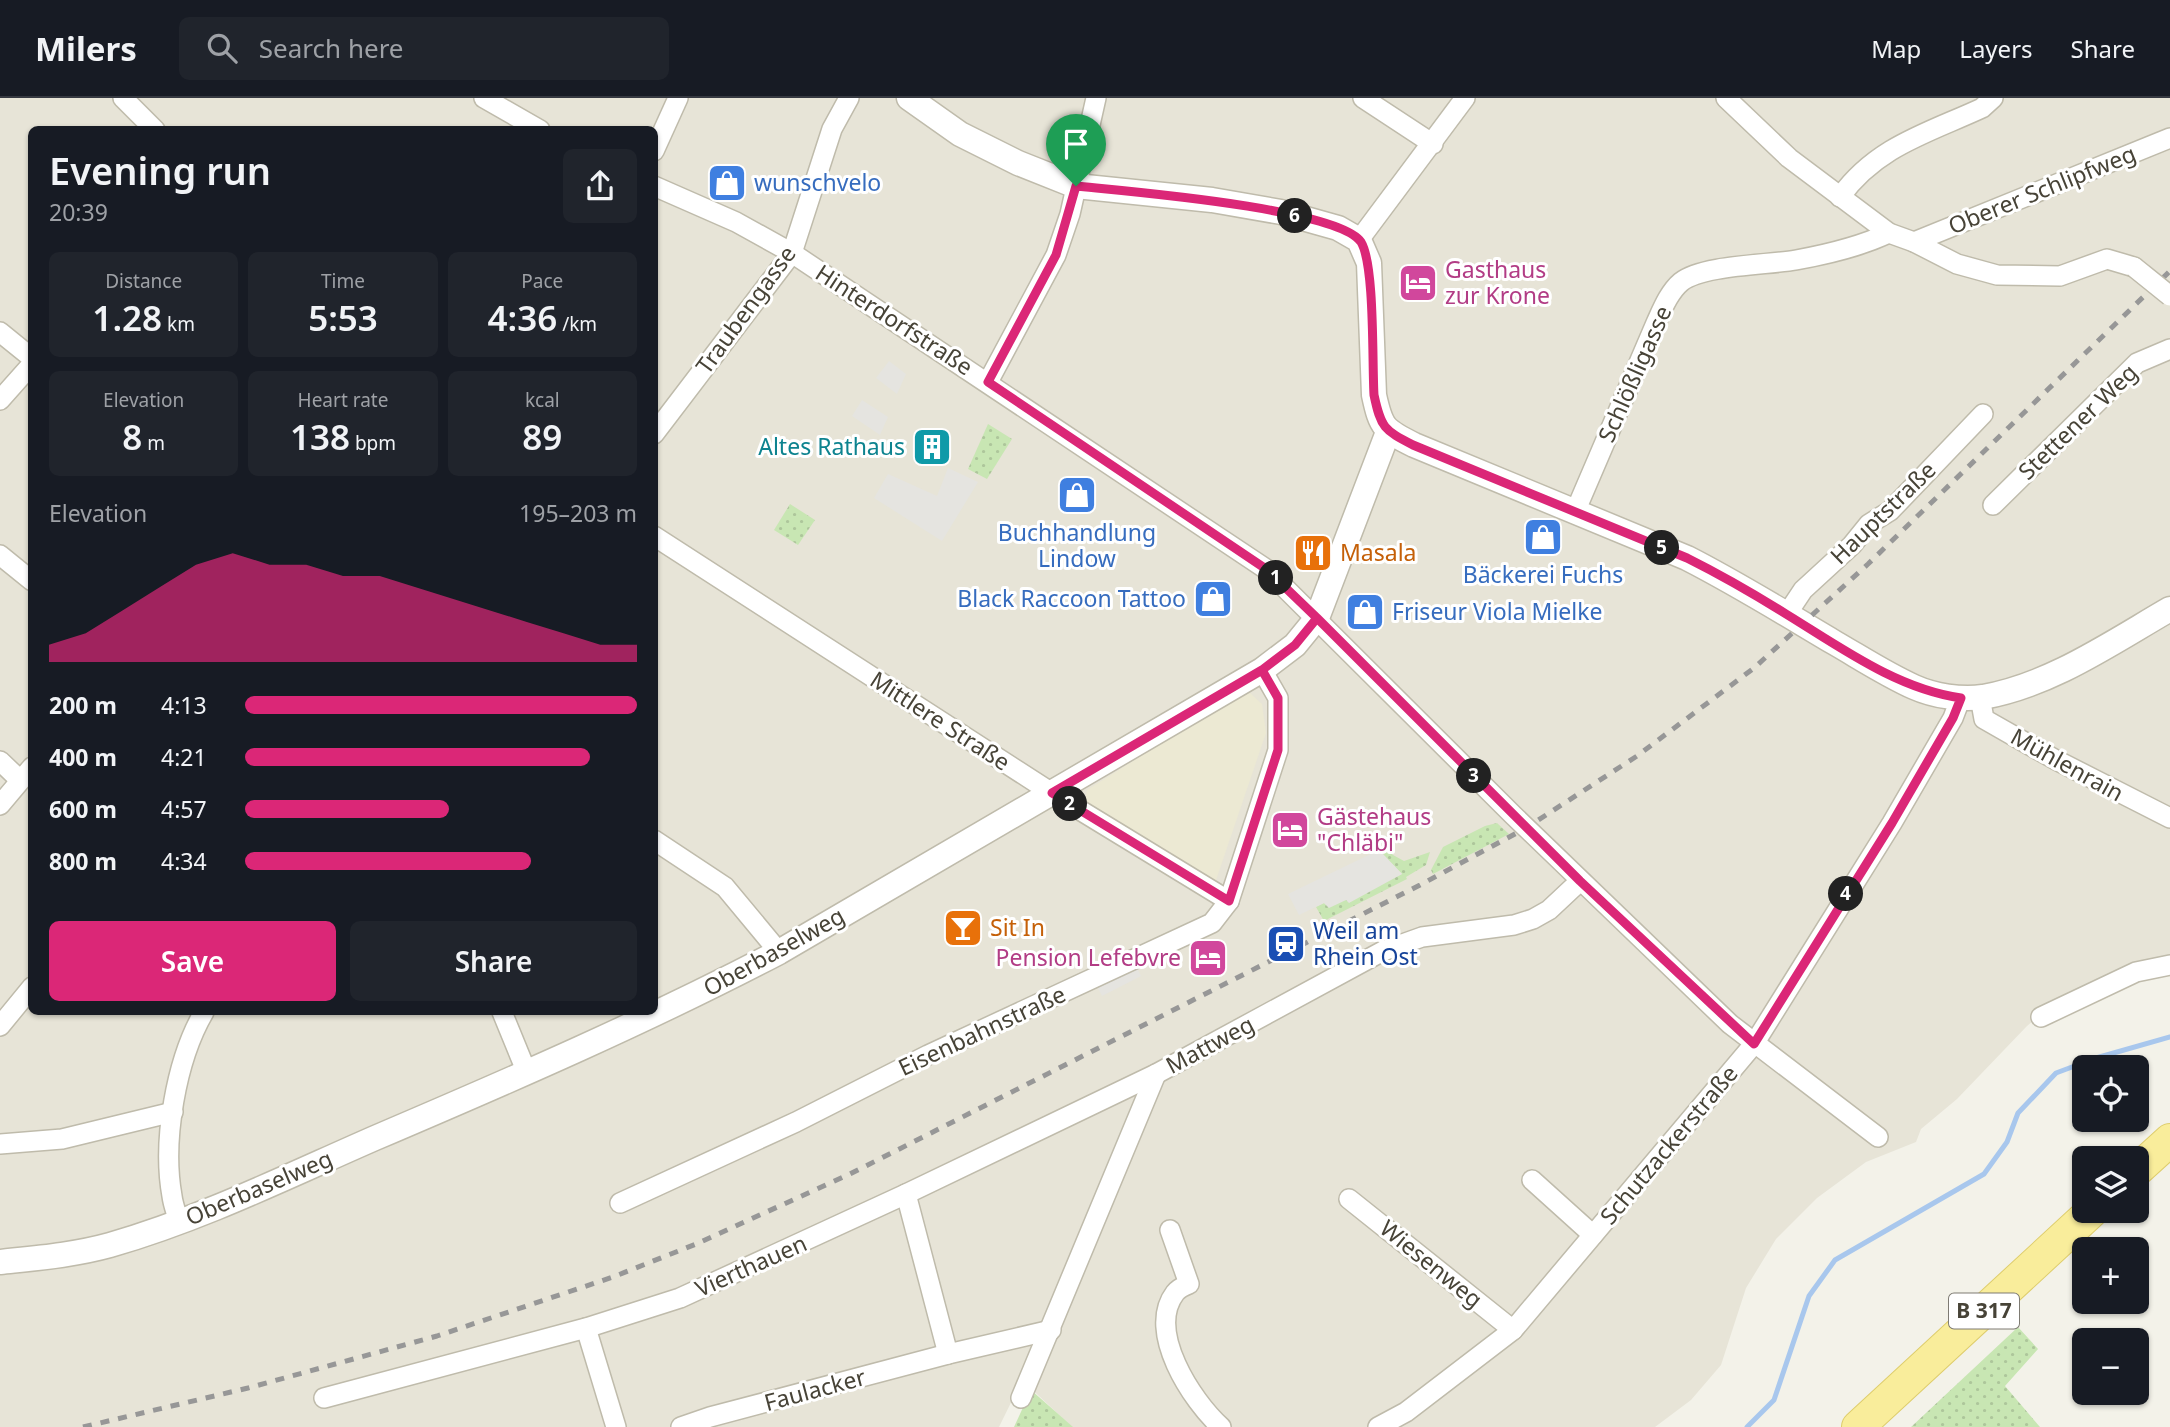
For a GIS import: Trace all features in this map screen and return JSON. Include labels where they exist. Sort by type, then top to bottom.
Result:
[{"type":"main road","points":[[2149,1159],[2170,1140]]},
{"type":"main road","name":"B 317","points":[[1858,1427],[2079,1223]]},
{"type":"street","points":[[123,98],[151,126]]},
{"type":"street","points":[[484,98],[533,126]]},
{"type":"street","points":[[658,142],[678,98]]},
{"type":"street","name":"Traubengasse","points":[[658,429],[792,253],[832,129],[849,98]]},
{"type":"street","points":[[909,98],[960,134],[1018,163],[1076,186],[1212,200],[1281,212],[1338,228],[1359,240],[1369,263],[1374,395],[1377,410],[1388,432],[1413,445],[1687,558],[1915,688],[1940,695],[1970,697],[2035,682],[2170,608]]},
{"type":"street","points":[[988,382],[1056,255],[1076,186],[1096,98]]},
{"type":"street","points":[[1363,98],[1433,144]]},
{"type":"street","points":[[1359,240],[1465,98]]},
{"type":"street","points":[[1726,98],[1789,158],[1889,233],[1914,242],[1957,264],[1997,275],[2060,276],[2107,259],[2134,267],[2170,296]]},
{"type":"street","points":[[1840,197],[1852,181],[1900,143],[1982,108],[1993,98]]},
{"type":"street","name":"Oberer Schlipfweg","points":[[1914,242],[2170,138]]},
{"type":"street","name":"Hinterdorfstraße","points":[[658,188],[736,222],[792,253],[1266,569],[1580,881],[1754,1044],[1878,1137]]},
{"type":"street","name":"Schlößligasse","points":[[1574,512],[1656,323],[1679,283],[1691,276],[1719,270],[1839,251],[1889,233]]},
{"type":"street","points":[[0,332],[28,357]]},
{"type":"street","name":"Stettener Weg","points":[[1993,505],[2137,363],[2170,349]]},
{"type":"street","points":[[0,400],[28,366]]},
{"type":"street","name":"Hauptstraße","points":[[1787,614],[1804,590],[1852,545],[1869,524],[1890,511],[1983,414]]},
{"type":"street","name":"Oberbaselweg","points":[[658,1012],[779,951],[1262,670],[1295,645],[1317,618],[1388,432]]},
{"type":"street","name":"Mittlere Straße","points":[[658,539],[1052,793],[1229,901]]},
{"type":"street","points":[[0,555],[28,578]]},
{"type":"street","name":"Eisenbahnstraße","points":[[620,1203],[796,1122],[928,1055],[1212,923],[1229,901],[1278,750],[1278,698],[1262,670]]},
{"type":"street","name":"Mühlenrain","points":[[1970,697],[1984,719],[2056,760],[2170,818]]},
{"type":"street","name":"Schutzackerstraße","points":[[1378,1427],[1406,1412],[1513,1330],[1754,1044],[1892,823],[1953,718],[1970,697]]},
{"type":"street","points":[[0,761],[26,774],[0,805]]},
{"type":"street","points":[[658,843],[725,887],[779,951]]},
{"type":"street","name":"Mattweg","points":[[1021,1398],[1156,1074],[1383,951],[1422,937],[1514,925],[1532,919],[1549,909],[1580,881]]},
{"type":"street","points":[[2041,1017],[2136,972],[2170,965]]},
{"type":"street","points":[[0,1026],[28,992]]},
{"type":"street","points":[[180,1223],[172,1196],[170,1154],[175,1085],[202,1015]]},
{"type":"street","points":[[503,1015],[527,1073]]},
{"type":"street","name":"Oberbaselweg","points":[[0,1262],[49,1257],[108,1246],[180,1223],[527,1073],[651,1015]]},
{"type":"street","name":"Vierthauen","points":[[324,1398],[586,1328],[680,1298],[906,1194],[1156,1074]]},
{"type":"street","points":[[0,1144],[61,1139],[173,1112]]},
{"type":"street","points":[[1532,1181],[1593,1235]]},
{"type":"street","points":[[906,1194],[948,1354]]},
{"type":"street","name":"Wiesenweg","points":[[1349,1199],[1513,1330]]},
{"type":"street","points":[[1170,1230],[1189,1284],[1176,1292],[1170,1305],[1167,1321],[1169,1344],[1178,1371],[1194,1396],[1221,1427]]},
{"type":"street","points":[[586,1328],[616,1427]]},
{"type":"street","name":"Faulacker","points":[[681,1427],[948,1354],[1051,1330]]},
{"type":"shaded area","points":[[0,98],[2170,98],[2170,956],[2060,998],[2027,1026],[1957,1099],[1921,1129],[1916,1142],[1866,1162],[1817,1198],[1776,1239],[1746,1288],[1721,1365],[1691,1400],[1655,1427],[1072,1427],[1022,1380],[999,1427],[0,1427]]},
{"type":"shaded area","points":[[889,361],[906,374],[897,394],[876,378]]},
{"type":"shaded area","points":[[862,400],[888,417],[880,435],[852,416]]},
{"type":"shaded area","points":[[948,468],[978,482],[942,541],[874,498],[888,474],[937,496]]},
{"type":"shaded area","points":[[1250,693],[1262,704],[1266,733],[1215,883],[1085,803],[1087,790],[1238,695]]},
{"type":"shaded area","points":[[1379,850],[1402,874],[1349,903],[1346,900],[1329,908],[1324,903],[1299,915],[1288,894]]},
{"type":"shaded area","points":[[1135,964],[1141,976],[1102,996],[1096,984]]},
{"type":"green space","points":[[988,424],[1012,439],[987,479],[968,469]]},
{"type":"green space","points":[[790,504],[815,520],[798,545],[774,530]]},
{"type":"green space","points":[[1497,823],[1509,834],[1433,874],[1431,870],[1443,847],[1485,826]]},
{"type":"green space","points":[[1384,847],[1404,861],[1430,852],[1426,865],[1406,877],[1407,879],[1324,921],[1316,907],[1324,903],[1329,907],[1402,874],[1379,850]]},
{"type":"green space","points":[[2018,1327],[2038,1349],[2005,1386],[2040,1427],[1911,1427]]},
{"type":"green space","points":[[1031,1390],[1073,1427],[1014,1427]]},
{"type":"waterway","points":[[1747,1427],[1774,1400],[1809,1296],[1835,1260],[1984,1174],[2007,1142],[2018,1113],[2056,1073],[2096,1058],[2170,1037]]},
{"type":"railway","points":[[83,1427],[248,1388],[437,1336],[613,1277],[696,1244],[850,1174],[1420,885],[1526,828],[1637,756],[1754,668],[1868,564],[2170,271]]},
{"type":"place","name":"wunschvelo","points":[[727,183]]},
{"type":"place","name":"Gasthaus zur Krone","points":[[1418,283]]},
{"type":"place","name":"Altes Rathaus","points":[[932,447]]},
{"type":"place","name":"Buchhandlung Lindow","points":[[1077,495]]},
{"type":"place","name":"Bäckerei Fuchs","points":[[1543,537]]},
{"type":"place","name":"Masala","points":[[1313,553]]},
{"type":"place","name":"Black Raccoon Tattoo","points":[[1213,599]]},
{"type":"place","name":"Friseur Viola Mielke","points":[[1365,612]]},
{"type":"place","name":"Gästehaus \"Chläbi\"","points":[[1290,830]]},
{"type":"place","name":"Sit In","points":[[963,928]]},
{"type":"place","name":"Weil am Rhein Ost","points":[[1286,944]]},
{"type":"place","name":"Pension Lefebvre","points":[[1208,958]]},
{"type":"route","points":[[1076,186],[1056,255],[988,382],[1266,569],[1317,618],[1295,645],[1262,670],[1278,698],[1278,750],[1229,901],[1052,793],[1262,670],[1295,645],[1317,618],[1580,881],[1754,1044],[1892,823],[1953,718],[1961,698],[1915,688],[1687,558],[1413,445],[1388,432],[1377,410],[1374,395],[1369,263],[1359,240],[1349,233],[1281,212],[1212,200],[1076,186]]}]
